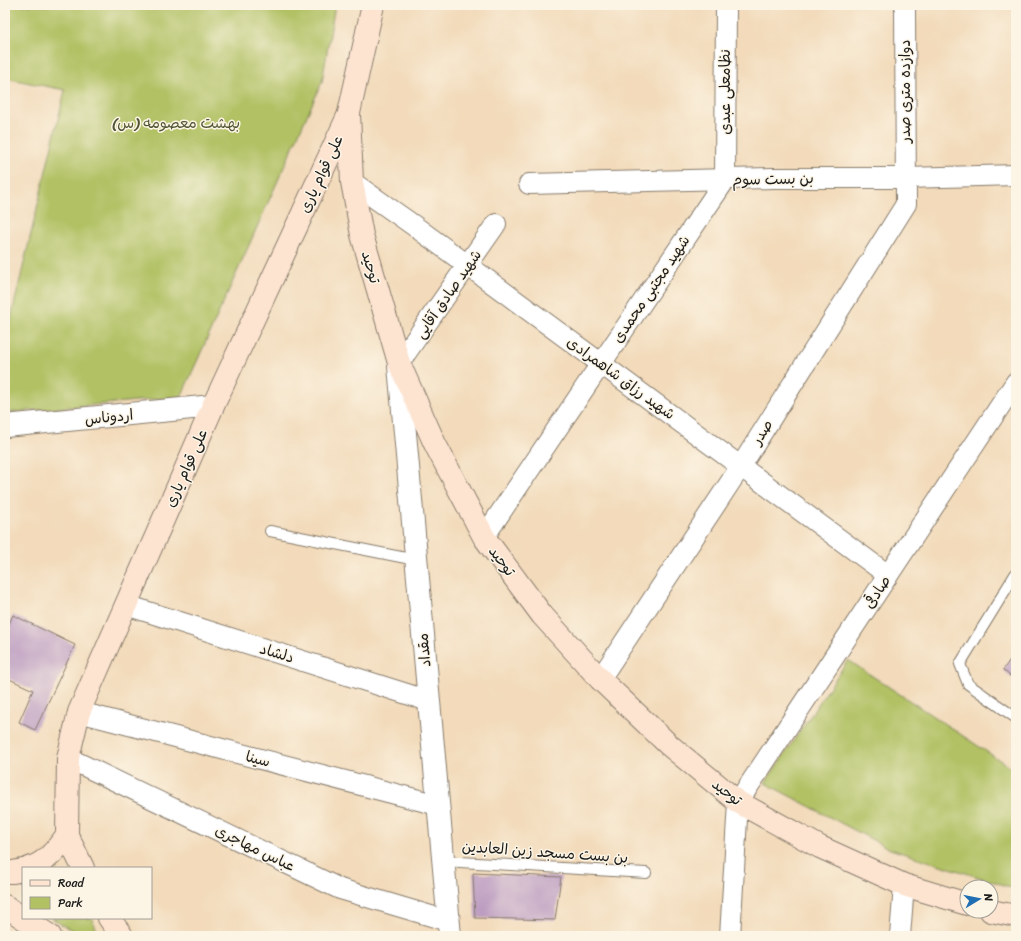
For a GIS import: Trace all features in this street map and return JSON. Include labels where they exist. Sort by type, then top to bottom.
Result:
[{"type":"main road","name":"توحید","points":[[373,5],[349,113],[352,182],[362,235],[399,363],[435,444],[484,537],[542,615],[600,680],[669,745],[738,802],[820,847],[904,885],[959,902]]},
{"type":"main road","name":"علی قوام یاری","points":[[67,835],[68,758],[79,712],[213,406],[349,113]]},
{"type":"main road","points":[[32,867],[54,853],[67,835],[83,867]]},
{"type":"main road","points":[[5,872],[22,870]]},
{"type":"main road","points":[[5,906],[22,917]]},
{"type":"main road","points":[[999,913],[1016,916]]},
{"type":"main road","points":[[24,919],[50,936]]},
{"type":"main road","points":[[110,919],[122,936]]},
{"type":"street","name":"نظامعلی عبدی","points":[[725,180],[726,5]]},
{"type":"street","name":"دوازده متری صدر","points":[[905,5],[906,178]]},
{"type":"street","name":"بن بست سوم","points":[[529,184],[773,178],[906,178],[1016,175]]},
{"type":"street","name":"صدر","points":[[600,680],[741,466],[906,204],[906,178]]},
{"type":"street","name":"شهید مجتبی محمدی","points":[[484,537],[600,363],[725,180]]},
{"type":"street","name":"شهید رزاق شاهمرادی","points":[[352,182],[468,265],[888,574]]},
{"type":"street","name":"شهید صادق آقایی","points":[[399,363],[496,224]]},
{"type":"street","name":"مقداد","points":[[399,363],[428,701],[443,861],[452,931]]},
{"type":"street","name":"صادقی","points":[[738,802],[1016,382]]},
{"type":"street","name":"اردوناس","points":[[5,426],[213,406]]},
{"type":"street","name":"دلشاد","points":[[126,605],[428,701]]},
{"type":"street","name":"سینا","points":[[79,712],[438,805]]},
{"type":"street","name":"عباس مهاجری","points":[[68,758],[340,889],[452,931]]},
{"type":"street","points":[[730,936],[738,802]]},
{"type":"street","points":[[900,936],[904,885]]},
{"type":"lane","points":[[270,531],[416,560]]},
{"type":"lane","points":[[1016,574],[960,664],[968,684],[1016,718]]},
{"type":"lane","name":"بن بست مسجد زین العابدین","points":[[443,861],[646,873]]},
{"type":"green space","name":"(بهشت معصومه (س","points":[[5,5],[335,5],[322,82],[181,397],[5,413],[5,343],[65,90],[5,78]]},
{"type":"green space","points":[[848,660],[1016,771],[1016,889],[999,884],[999,879],[984,879],[890,849],[765,783]]},
{"type":"green space","points":[[54,919],[92,919],[99,936],[85,935]]},
{"type":"building","points":[[13,615],[75,645],[35,730],[19,722],[33,690],[5,677],[5,633]]},
{"type":"building","points":[[1016,651],[1016,681],[1003,670]]},
{"type":"building","points":[[473,873],[561,877],[555,920],[475,918]]}]
